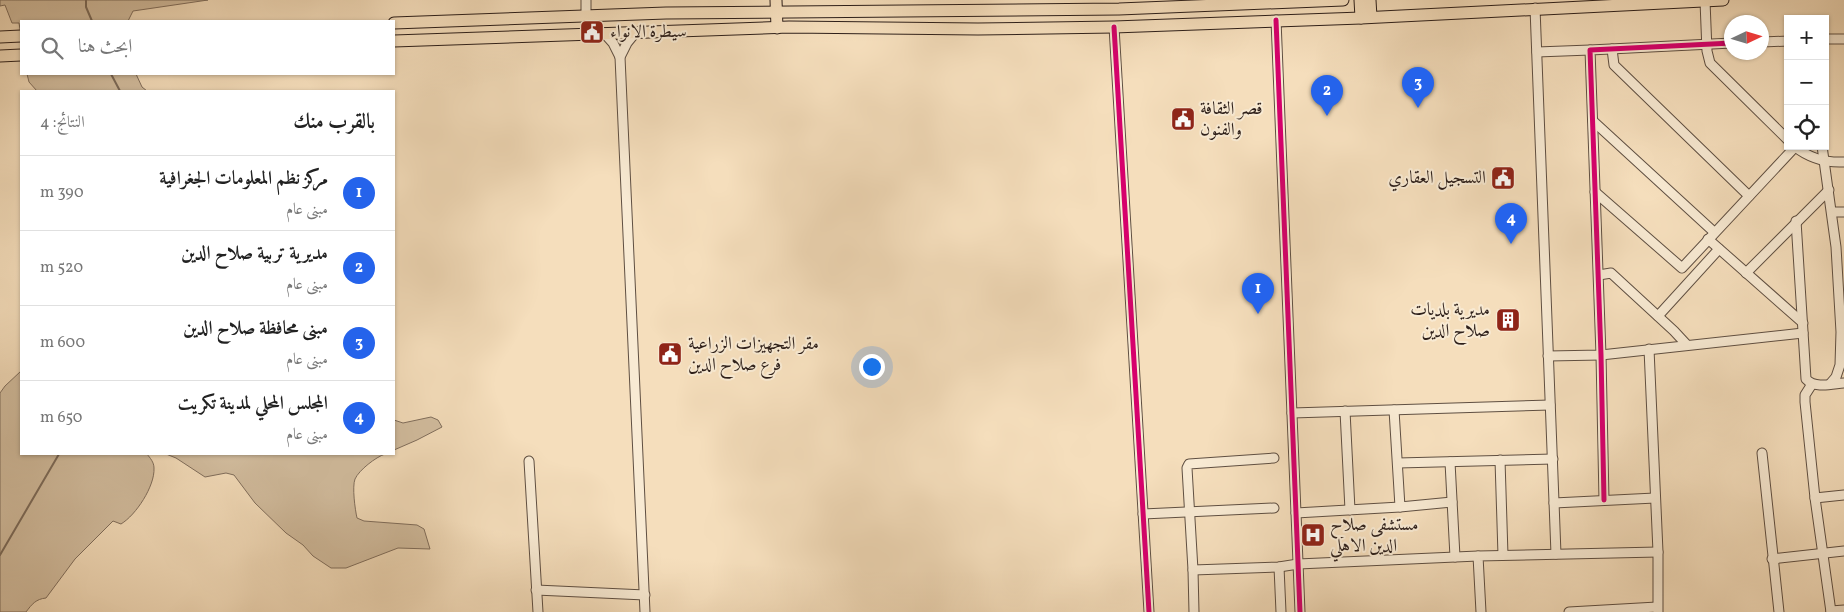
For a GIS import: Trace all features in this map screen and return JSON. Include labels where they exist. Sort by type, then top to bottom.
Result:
[{"type":"main road","points":[[395,24],[776,6],[977,12],[1119,10],[1343,0]]},
{"type":"main road","points":[[1360,0],[1366,17]]},
{"type":"main road","points":[[1366,17],[1370,0]]},
{"type":"main road","points":[[395,41],[783,28],[978,29],[1114,27],[1724,0]]},
{"type":"main road","points":[[776,6],[783,28]]},
{"type":"main road","points":[[783,28],[788,6]]},
{"type":"main road","points":[[505,19],[508,36]]},
{"type":"main road","points":[[0,37],[20,36]]},
{"type":"main road","points":[[0,56],[20,55]]},
{"type":"street","points":[[586,0],[586,16]]},
{"type":"street","points":[[1706,1],[1706,44],[1708,58],[1714,68],[1784,136]]},
{"type":"street","points":[[1535,8],[1556,554]]},
{"type":"street","points":[[1276,20],[1300,612]]},
{"type":"street","points":[[1114,27],[1149,612]]},
{"type":"street","points":[[620,57],[627,43],[636,32]]},
{"type":"street","points":[[604,33],[613,43],[620,57],[645,612]]},
{"type":"street","points":[[1829,39],[1844,39]]},
{"type":"street","points":[[1769,42],[1784,41]]},
{"type":"street","points":[[1537,52],[1724,43]]},
{"type":"street","points":[[1612,48],[1614,65],[1749,196]]},
{"type":"street","points":[[1590,50],[1599,275],[1604,500]]},
{"type":"street","points":[[1592,121],[1711,235],[1719,249],[1803,323]]},
{"type":"street","points":[[1595,192],[1682,268],[1792,150]]},
{"type":"street","points":[[1800,150],[1825,162],[1844,162]]},
{"type":"street","points":[[1823,150],[1832,212],[1839,285],[1843,363],[1838,374],[1830,384]]},
{"type":"street","points":[[1746,273],[1829,190]]},
{"type":"street","points":[[1832,212],[1844,212]]},
{"type":"street","points":[[1796,221],[1806,378],[1812,384],[1844,383]]},
{"type":"street","points":[[1658,316],[1719,249]]},
{"type":"street","points":[[1599,275],[1611,273],[1687,345]]},
{"type":"street","points":[[1548,356],[1601,355],[1803,333]]},
{"type":"street","points":[[1569,612],[1657,610],[1658,552],[1649,349]]},
{"type":"street","points":[[1812,384],[1808,389],[1805,402],[1822,554],[1831,612],[1844,610]]},
{"type":"street","points":[[1292,413],[1550,405]]},
{"type":"street","points":[[1394,410],[1400,507]]},
{"type":"street","points":[[1345,411],[1350,510]]},
{"type":"street","points":[[1762,453],[1779,612]]},
{"type":"street","points":[[1194,612],[1187,468],[1189,464],[1274,458]]},
{"type":"street","points":[[1398,463],[1552,459]]},
{"type":"street","points":[[1500,460],[1503,555]]},
{"type":"street","points":[[529,461],[538,612]]},
{"type":"street","points":[[1450,462],[1455,557]]},
{"type":"street","points":[[1815,498],[1844,494]]},
{"type":"street","points":[[1554,503],[1655,498]]},
{"type":"street","points":[[1296,512],[1400,507],[1452,502]]},
{"type":"street","points":[[1143,514],[1274,508]]},
{"type":"street","points":[[1772,559],[1844,551]]},
{"type":"street","points":[[1193,570],[1503,555],[1658,552]]},
{"type":"street","points":[[1478,556],[1481,612]]},
{"type":"street","points":[[1278,566],[1281,612]]},
{"type":"street","points":[[536,590],[645,595]]},
{"type":"shaded area","points":[[0,0],[208,0],[133,11],[128,20],[20,20],[20,29],[19,23],[12,23],[5,5],[0,6]]},
{"type":"shaded area","points":[[27,75],[136,75],[142,87],[146,90],[36,90],[29,82]]},
{"type":"shaded area","points":[[20,372],[20,455],[148,455],[152,460],[154,468],[148,491],[133,514],[121,524],[113,521],[75,559],[46,598],[34,602],[26,612],[0,612],[0,393]]},
{"type":"shaded area","points":[[431,417],[438,420],[442,427],[395,450],[395,420],[403,423]]},
{"type":"shaded area","points":[[168,455],[383,455],[368,464],[355,479],[354,492],[357,518],[364,521],[417,525],[424,529],[430,549],[398,548],[346,568],[331,568],[313,556],[303,545],[286,533],[255,503],[234,475],[226,473],[205,477]]},
{"type":"waterway","points":[[86,0],[86,7],[92,20]]},
{"type":"waterway","points":[[112,75],[119,90]]},
{"type":"waterway","points":[[0,555],[58,455]]},
{"type":"cycle path","points":[[1276,20],[1300,612]]},
{"type":"cycle path","points":[[1114,27],[1149,612]]},
{"type":"cycle path","points":[[1604,500],[1601,355],[1590,50],[1724,43]]},
{"type":"place","name":"سيطرة الانواء","points":[[592,32]]},
{"type":"place","name":"مبنى محافظة صلاح الدين","points":[[1418,108]]},
{"type":"place","name":"مديرية تربية صلاح الدين","points":[[1327,116]]},
{"type":"place","name":"قصر الثقافة والفنون","points":[[1183,119]]},
{"type":"place","name":"التسجيل العقاري","points":[[1503,178]]},
{"type":"place","name":"المجلس المحلي لمدينة تكريت","points":[[1511,244]]},
{"type":"place","name":"مركز نظم المعلومات الجغرافية","points":[[1258,314]]},
{"type":"place","name":"مديرية بلديات صلاح الدين","points":[[1508,320]]},
{"type":"place","name":"مقر التجهيزات الزراعية فرع صلاح الدين","points":[[670,354]]},
{"type":"place","name":"مستشفى صلاح الدين الاهلي","points":[[1313,535]]}]
